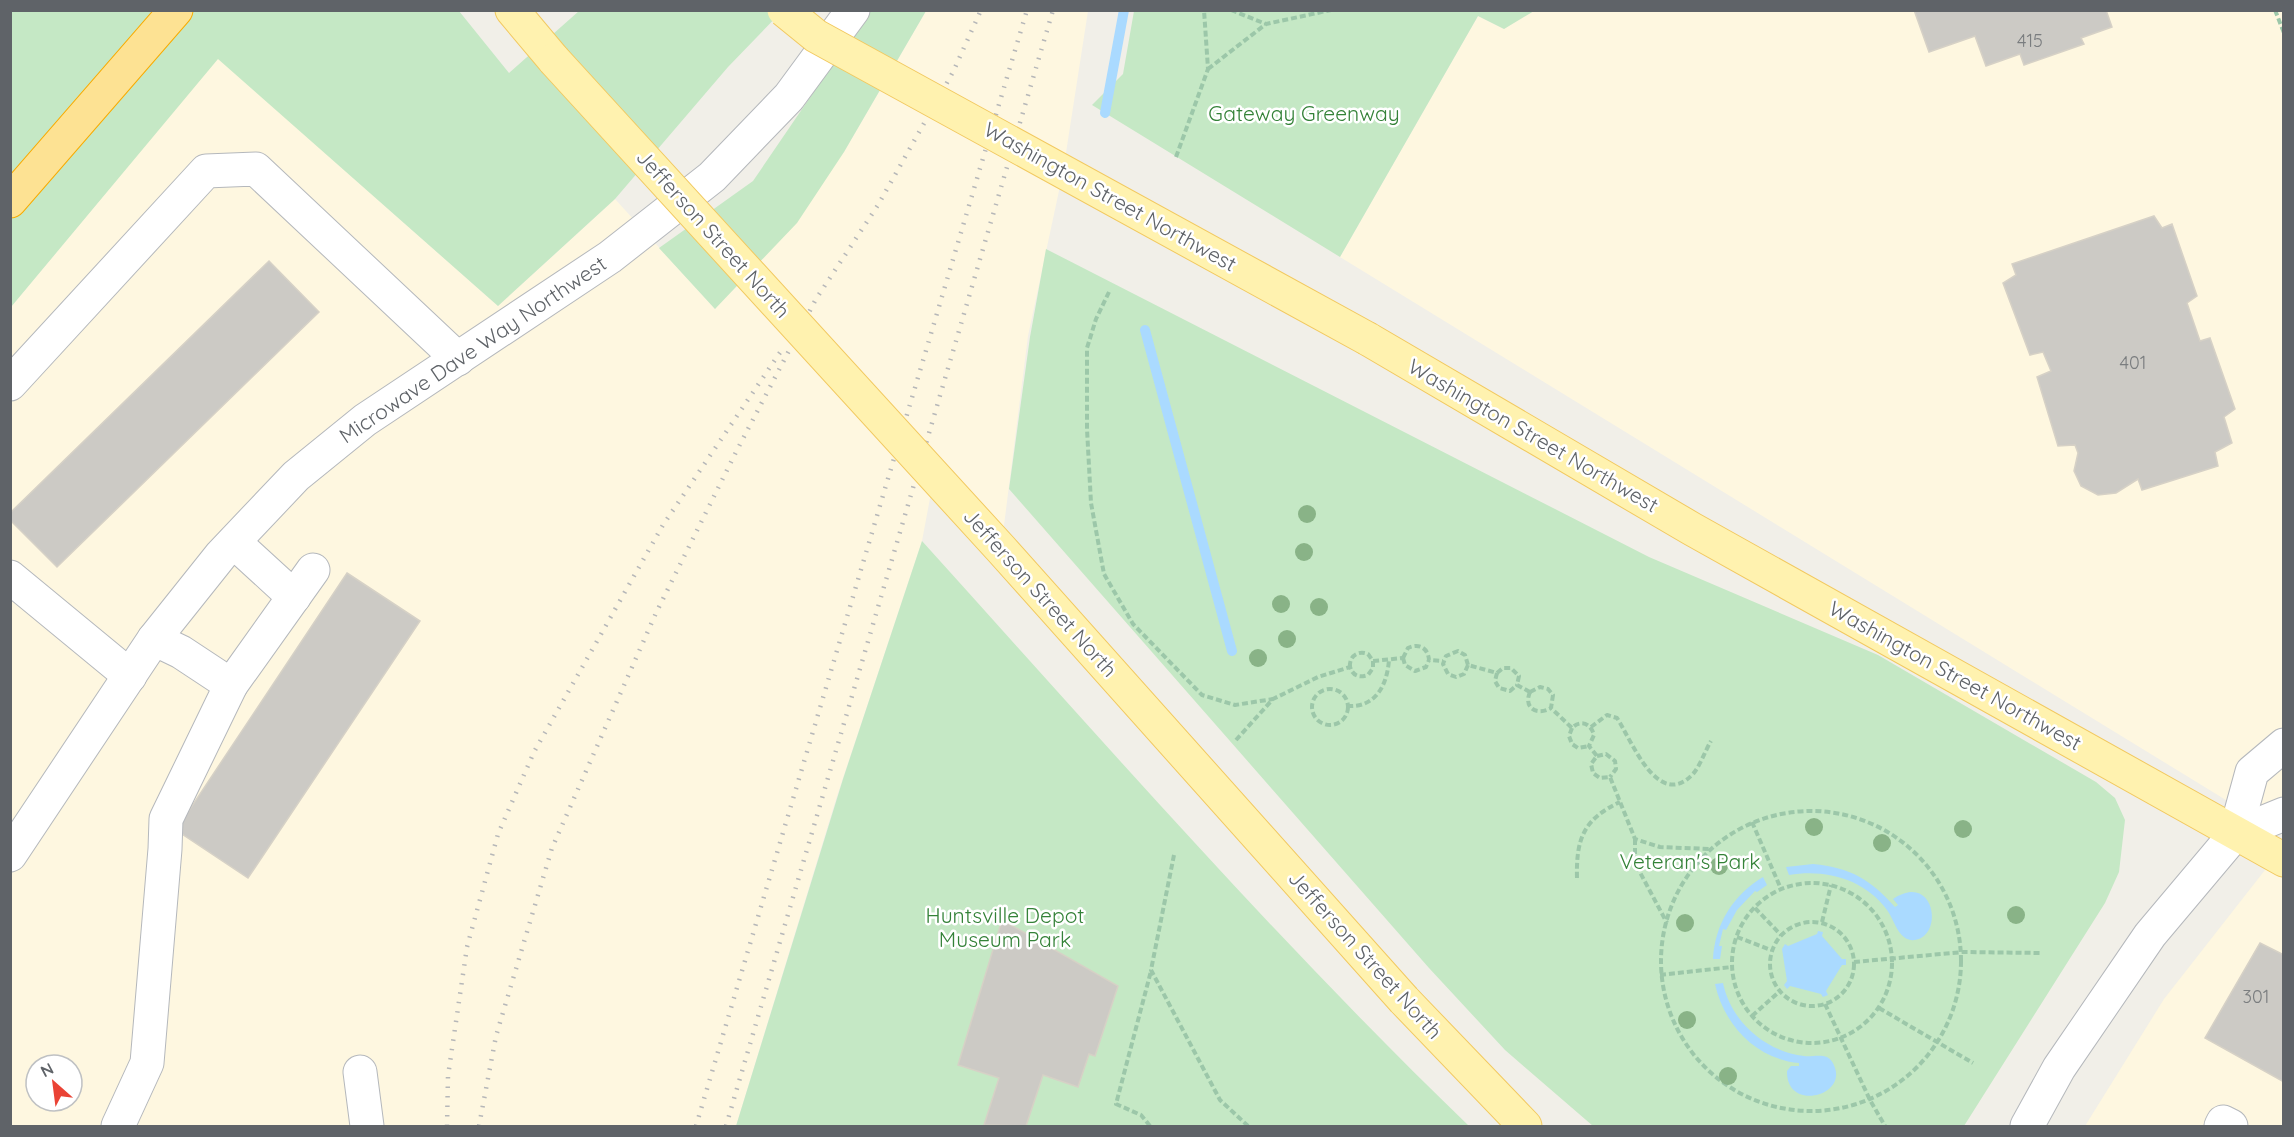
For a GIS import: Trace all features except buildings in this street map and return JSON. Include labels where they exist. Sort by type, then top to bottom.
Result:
[{"type":"highway","points":[[10,201],[176,10]]},
{"type":"main road","name":"Jefferson Street North","points":[[512,10],[554,60],[1001,549],[1404,1000],[1525,1126]]},
{"type":"main road","name":"Washington Street Northwest","points":[[784,10],[816,36],[1368,339],[1692,529],[2283,860]]},
{"type":"street","name":"Microwave Dave Way Northwest","points":[[10,855],[154,639],[234,542],[296,476],[365,420],[610,257],[712,177],[789,97],[853,10]]},
{"type":"street","points":[[10,384],[206,171],[256,169],[458,358]]},
{"type":"street","points":[[234,542],[294,597]]},
{"type":"street","points":[[118,1126],[147,1063],[165,849],[165,819],[231,685],[313,570]]},
{"type":"street","points":[[10,577],[130,676]]},
{"type":"street","points":[[154,639],[181,652],[231,685]]},
{"type":"street","points":[[2027,1126],[2059,1068],[2150,935],[2235,834],[2252,772],[2283,746]]},
{"type":"street","points":[[2235,834],[2283,814]]},
{"type":"street","points":[[360,1072],[367,1126]]},
{"type":"street","points":[[2221,1126],[2223,1122],[2231,1126]]},
{"type":"path","points":[[1176,156],[1208,69],[1204,10]]},
{"type":"path","points":[[1231,10],[1266,24]]},
{"type":"path","points":[[1208,69],[1266,24],[1331,10]]},
{"type":"path","points":[[2275,10],[2283,33]]},
{"type":"path","points":[[1109,292],[1096,319],[1087,348],[1087,429],[1091,503],[1104,574],[1133,624],[1202,696],[1235,705],[1273,699],[1318,677],[1350,667]]},
{"type":"path","points":[[1416,645],[1427,651],[1429,660],[1426,667],[1415,671],[1405,665],[1403,658],[1408,648],[1416,645]]},
{"type":"path","points":[[1458,651],[1465,655],[1468,665],[1464,674],[1456,677],[1448,674],[1443,662],[1449,653],[1458,651]]},
{"type":"path","points":[[1360,652],[1368,654],[1373,661],[1371,672],[1364,676],[1356,676],[1349,662],[1353,655],[1360,652]]},
{"type":"path","points":[[1373,661],[1403,658]]},
{"type":"path","points":[[1347,706],[1369,704],[1379,694],[1385,683],[1389,660]]},
{"type":"path","points":[[1429,660],[1443,662]]},
{"type":"path","points":[[1468,665],[1497,673]]},
{"type":"path","points":[[1503,668],[1511,668],[1519,676],[1517,685],[1510,691],[1499,688],[1496,681],[1497,673],[1503,668]]},
{"type":"path","points":[[1517,685],[1530,692]]},
{"type":"path","points":[[1536,687],[1548,689],[1553,695],[1551,708],[1538,712],[1530,708],[1527,700],[1530,692],[1536,687]]},
{"type":"path","points":[[1328,689],[1334,689],[1343,695],[1347,706],[1347,712],[1340,721],[1329,724],[1318,720],[1312,710],[1317,694],[1328,689]]},
{"type":"path","points":[[1236,740],[1273,699]]},
{"type":"path","points":[[1551,708],[1572,728]]},
{"type":"path","points":[[1591,727],[1607,715],[1617,718],[1651,774],[1659,782],[1670,785],[1682,783],[1693,774],[1711,741]]},
{"type":"path","points":[[1583,723],[1591,727],[1594,735],[1589,746],[1578,748],[1572,744],[1569,736],[1575,725],[1583,723]]},
{"type":"path","points":[[1589,746],[1597,756]]},
{"type":"path","points":[[1606,754],[1616,761],[1616,769],[1610,777],[1600,778],[1593,773],[1591,764],[1597,756],[1606,754]]},
{"type":"path","points":[[1610,777],[1635,839],[1635,863],[1667,923]]},
{"type":"path","points":[[1577,878],[1579,841],[1589,823],[1603,810],[1620,802]]},
{"type":"path","points":[[1799,810],[1847,814],[1891,832],[1928,864],[1952,905],[1963,952],[1960,986],[1951,1018],[1938,1042],[1905,1078],[1870,1100],[1824,1111],[1777,1108],[1733,1090],[1697,1060],[1672,1021],[1660,975],[1662,939],[1678,890],[1710,849],[1752,822],[1799,810]]},
{"type":"path","points":[[1752,822],[1781,889]]},
{"type":"path","points":[[1635,839],[1660,847],[1710,849]]},
{"type":"path","points":[[1150,1126],[1141,1115],[1116,1104],[1151,970],[1174,855]]},
{"type":"path","points":[[1806,883],[1831,885],[1855,895],[1874,912],[1887,934],[1893,959],[1890,984],[1880,1008],[1860,1028],[1836,1041],[1808,1044],[1781,1038],[1758,1023],[1741,1002],[1732,976],[1732,948],[1743,922],[1755,908],[1781,889],[1806,883]]},
{"type":"path","points":[[1822,922],[1831,885]]},
{"type":"path","points":[[1755,908],[1781,935]]},
{"type":"path","points":[[1805,922],[1822,922],[1844,936],[1851,948],[1854,962],[1852,976],[1846,988],[1837,998],[1825,1004],[1812,1006],[1799,1004],[1787,998],[1780,991],[1771,976],[1769,963],[1771,950],[1781,935],[1791,927],[1805,922]]},
{"type":"path","points":[[1737,938],[1771,950]]},
{"type":"path","points":[[1854,962],[1963,952],[2041,953]]},
{"type":"path","points":[[1660,975],[1732,967]]},
{"type":"path","points":[[1151,970],[1220,1100],[1248,1126]]},
{"type":"path","points":[[1752,1016],[1780,991]]},
{"type":"path","points":[[1825,1004],[1870,1100],[1885,1126]]},
{"type":"path","points":[[1880,1008],[1972,1063]]},
{"type":"shaded area","points":[[1534,10],[2283,11],[2283,835],[1340,257],[1478,16],[1504,29]]},
{"type":"shaded area","points":[[926,11],[1088,11],[1063,172],[1028,336],[1001,549],[934,477],[922,541],[837,796],[736,1126],[11,1126],[11,307],[218,58],[498,306],[615,199],[715,309],[844,152]]},
{"type":"shaded area","points":[[2283,847],[2283,1126],[2085,1126],[2164,999]]},
{"type":"green space","name":"Gateway Greenway","points":[[1134,10],[1534,11],[1504,29],[1478,16],[1340,257],[1092,105],[1123,74]]},
{"type":"green space","points":[[10,11],[459,11],[509,73],[579,11],[782,11],[728,67],[615,199],[498,306],[218,59],[11,307]]},
{"type":"green space","points":[[869,11],[926,11],[844,152],[797,223],[715,309],[659,248],[753,181]]},
{"type":"green space","name":"Veteran's Park","points":[[1046,249],[1649,557],[1878,655],[2096,782],[2115,798],[2125,820],[2119,872],[2105,903],[1964,1126],[1593,1126],[1505,1050],[1429,968],[1009,489],[1030,337]]},
{"type":"green space","name":"Huntsville Depot Museum Park","points":[[922,541],[1259,912],[1469,1126],[736,1126],[843,779]]},
{"type":"water","points":[[1813,864],[1838,868],[1859,876],[1877,889],[1895,907],[1898,905],[1893,899],[1906,893],[1916,892],[1930,904],[1932,914],[1928,932],[1919,939],[1908,939],[1899,931],[1878,899],[1856,884],[1830,875],[1789,875],[1786,867]]},
{"type":"water","points":[[1763,877],[1767,885],[1755,891],[1737,910],[1726,930],[1723,929],[1719,946],[1722,946],[1720,959],[1713,959],[1717,934],[1728,912],[1743,892]]},
{"type":"water","points":[[1818,931],[1823,932],[1822,936],[1842,959],[1846,959],[1846,965],[1842,965],[1826,991],[1828,995],[1823,997],[1821,994],[1790,986],[1787,989],[1784,985],[1787,981],[1782,949],[1785,944],[1788,946],[1817,934]]},
{"type":"water","points":[[1723,983],[1733,1010],[1763,1041],[1789,1053],[1824,1056],[1830,1059],[1835,1066],[1836,1078],[1832,1086],[1814,1095],[1804,1095],[1795,1091],[1789,1084],[1787,1071],[1791,1066],[1799,1066],[1799,1063],[1769,1055],[1744,1037],[1734,1026],[1719,999],[1715,984]]},
{"type":"waterway","points":[[1105,113],[1124,10]]},
{"type":"waterway","points":[[1145,330],[1232,651]]},
{"type":"railway","points":[[479,1126],[496,1036],[552,848],[656,613],[816,299],[878,205],[953,72],[981,10]]},
{"type":"railway","points":[[696,1126],[1027,10]]},
{"type":"railway","points":[[726,1126],[1053,10]]},
{"type":"railway","points":[[447,1126],[448,1076],[467,947],[498,834],[534,752],[663,525],[781,351]]}]
